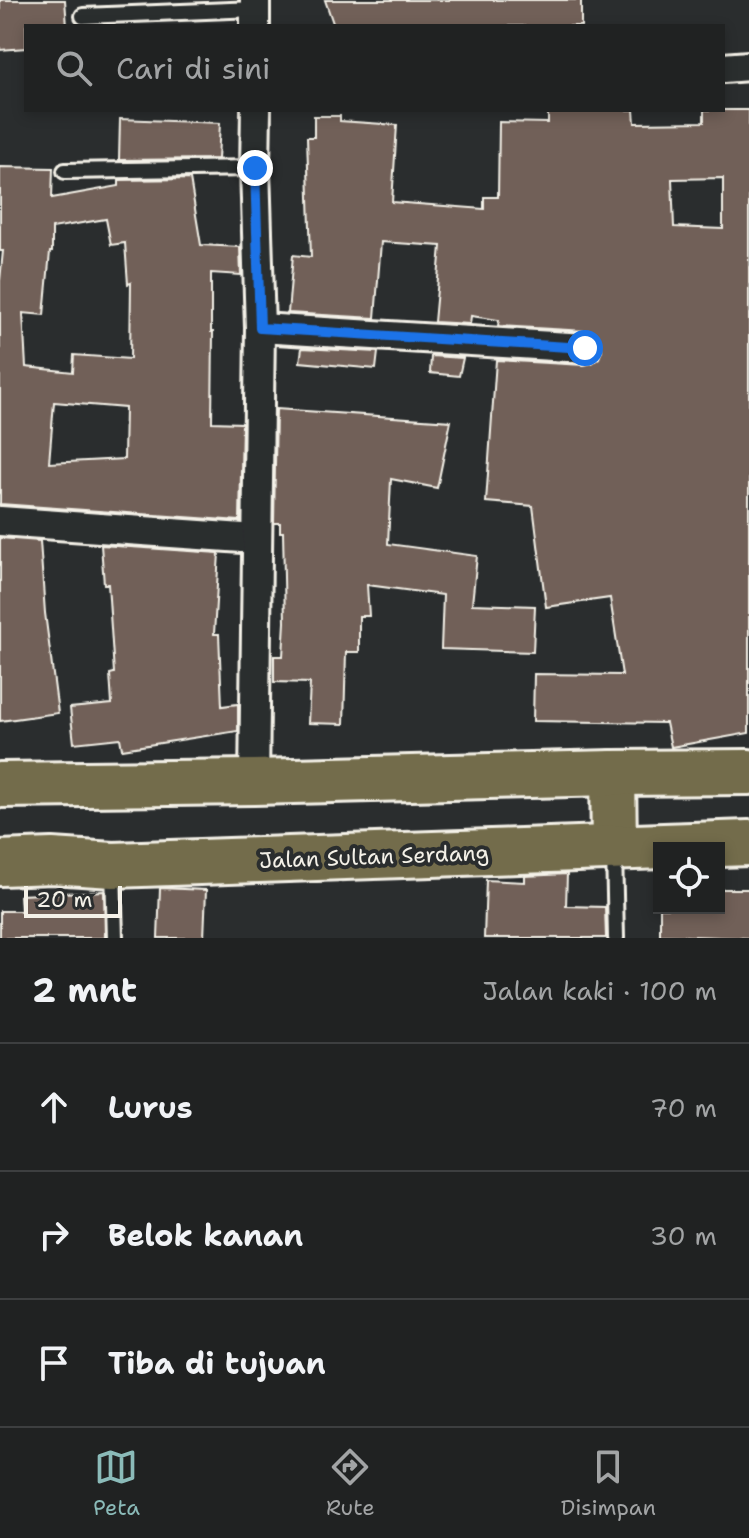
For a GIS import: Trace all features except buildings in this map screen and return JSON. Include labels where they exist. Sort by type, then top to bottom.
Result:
[{"type":"highway","points":[[0,785],[749,772]]},
{"type":"highway","points":[[613,773],[614,847]]},
{"type":"highway","name":"Jalan Sultan Serdang","points":[[0,863],[52,861],[113,865],[749,843]]},
{"type":"street","points":[[725,68],[749,66]]},
{"type":"street","points":[[254,782],[260,328],[256,112]]},
{"type":"street","points":[[260,328],[585,348]]},
{"type":"street","points":[[0,521],[257,539]]},
{"type":"lane","points":[[83,16],[255,12]]},
{"type":"lane","points":[[65,171],[255,168]]},
{"type":"lane","points":[[614,847],[616,938]]},
{"type":"lane","points":[[113,865],[115,938]]},
{"type":"route","points":[[255,168],[260,328],[585,348]]}]
